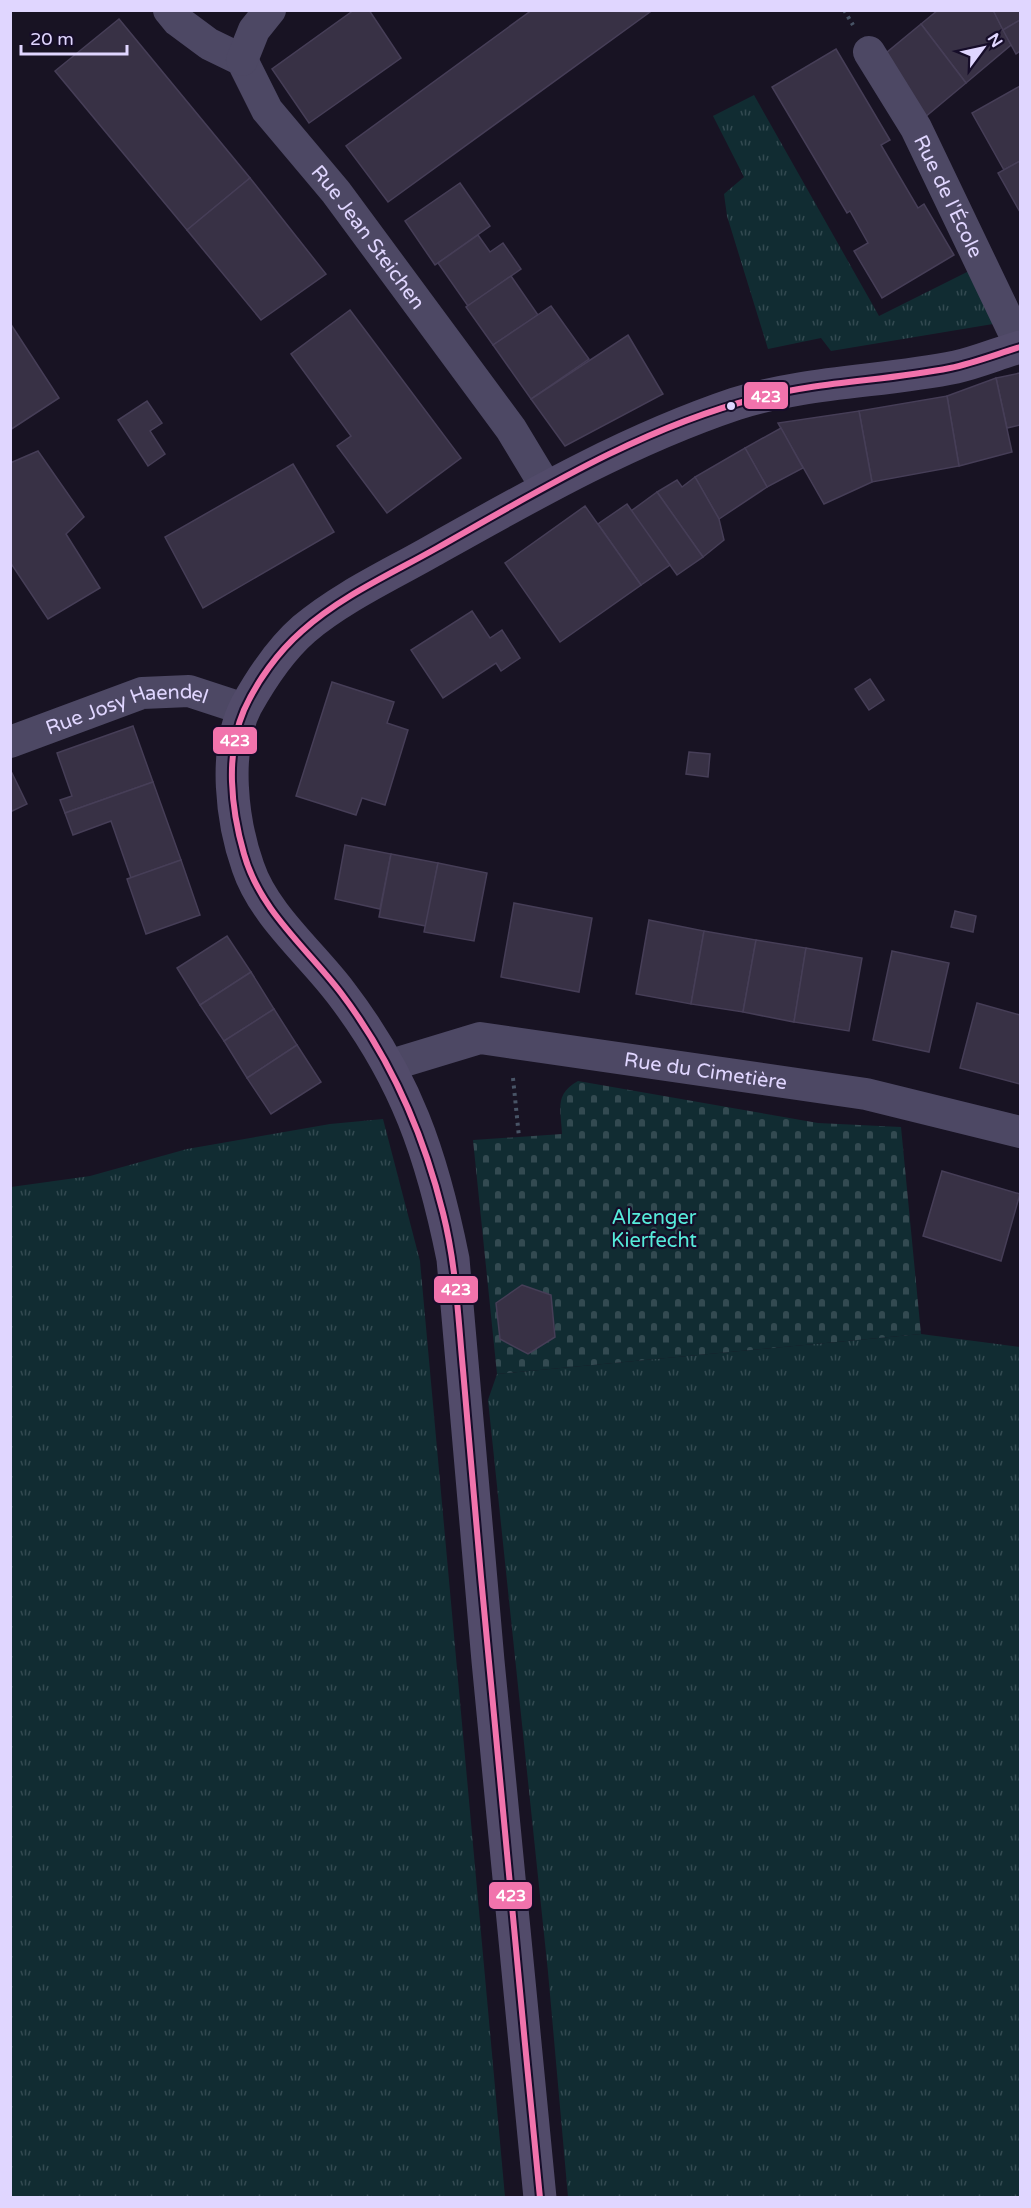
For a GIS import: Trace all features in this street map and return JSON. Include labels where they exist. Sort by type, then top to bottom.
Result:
[{"type":"main road","points":[[540,2198],[488,1661],[453,1259],[440,1195],[426,1147],[391,1065],[340,992],[279,922],[248,870],[231,797],[236,740],[244,709],[275,660],[304,629],[351,597],[546,487],[641,440],[737,404],[813,385],[958,367],[1020,346]]},
{"type":"street","points":[[169,10],[178,21],[210,44],[242,60],[254,30],[270,10]]},
{"type":"street","name":"Rue de l'École","points":[[869,52],[916,128],[1020,346]]},
{"type":"street","name":"Rue Jean Steichen","points":[[242,60],[267,110],[336,192],[511,429],[546,487]]},
{"type":"street","name":"Rue Josy Haendel","points":[[10,742],[142,693],[189,691],[244,709]]},
{"type":"street","name":"Rue du Cimetière","points":[[391,1065],[480,1038],[866,1094],[1020,1132]]},
{"type":"path","points":[[513,1072],[519,1137]]},
{"type":"green space","points":[[754,95],[879,316],[971,270],[999,323],[831,351],[821,338],[768,349],[727,216],[724,194],[744,177],[713,116]]},
{"type":"green space","name":"Alzenger Kierfecht","points":[[578,1081],[818,1123],[901,1127],[921,1334],[497,1374],[473,1140],[562,1134],[560,1110],[562,1097],[570,1086]]},
{"type":"green space","points":[[383,1119],[420,1261],[505,2197],[11,2197],[11,1187],[90,1176],[187,1149],[330,1124]]},
{"type":"green space","points":[[921,1334],[1020,1347],[1020,2197],[568,2197],[548,1972],[488,1400],[497,1374]]},
{"type":"building","points":[[354,10],[369,10],[401,58],[309,123],[272,69]]},
{"type":"building","points":[[532,10],[650,12],[388,202],[346,146]]},
{"type":"building","points":[[938,10],[993,10],[1011,45],[966,83],[921,24]]},
{"type":"building","points":[[993,10],[1020,10],[1020,20],[1003,30]]},
{"type":"building","points":[[119,19],[250,178],[187,230],[55,71]]},
{"type":"building","points":[[1020,20],[1020,51],[1016,54],[1003,30]]},
{"type":"building","points":[[921,24],[966,83],[924,118],[880,58]]},
{"type":"building","points":[[836,49],[890,140],[881,145],[918,208],[924,204],[954,255],[882,298],[854,251],[868,243],[850,211],[847,213],[772,87]]},
{"type":"building","points":[[1020,86],[1020,161],[1004,170],[972,113]]},
{"type":"building","points":[[1020,161],[1020,212],[998,173]]},
{"type":"building","points":[[250,178],[326,274],[261,320],[187,230]]},
{"type":"building","points":[[460,183],[490,226],[435,265],[405,221]]},
{"type":"building","points":[[478,235],[490,252],[503,243],[521,269],[468,306],[438,263]]},
{"type":"building","points":[[511,276],[538,315],[493,345],[466,307]]},
{"type":"building","points":[[551,306],[589,359],[531,399],[493,345]]},
{"type":"building","points":[[350,310],[461,458],[387,513],[337,446],[351,436],[291,354]]},
{"type":"building","points":[[10,323],[59,398],[10,430]]},
{"type":"building","points":[[628,335],[663,394],[565,446],[531,399]]},
{"type":"building","points":[[1020,373],[1020,425],[1007,428],[996,378]]},
{"type":"building","points":[[996,378],[1012,452],[959,466],[947,396]]},
{"type":"building","points":[[947,396],[959,466],[872,482],[859,411]]},
{"type":"building","points":[[147,401],[162,423],[150,431],[165,454],[148,466],[118,420]]},
{"type":"building","points":[[859,411],[872,482],[824,504],[778,423]]},
{"type":"building","points":[[781,428],[803,468],[767,487],[745,448]]},
{"type":"building","points":[[745,448],[767,487],[719,519],[695,477]]},
{"type":"building","points":[[38,451],[84,517],[66,534],[100,588],[48,619],[10,562],[10,463]]},
{"type":"building","points":[[293,464],[334,532],[203,608],[165,537]]},
{"type":"building","points":[[695,477],[719,519],[724,540],[703,557],[657,492],[677,480],[682,487]]},
{"type":"building","points":[[657,492],[703,557],[677,575],[631,511]]},
{"type":"building","points":[[627,504],[670,565],[641,585],[598,524]]},
{"type":"building","points":[[585,506],[641,585],[560,642],[505,563]]},
{"type":"building","points":[[472,611],[490,638],[502,630],[520,658],[501,671],[496,663],[443,698],[411,650]]},
{"type":"building","points":[[870,679],[884,700],[869,710],[855,689]]},
{"type":"building","points":[[332,682],[394,702],[387,723],[408,730],[385,805],[362,798],[356,815],[296,796]]},
{"type":"building","points":[[133,726],[153,782],[65,813],[60,800],[72,796],[57,753]]},
{"type":"building","points":[[689,752],[710,754],[708,777],[686,774]]},
{"type":"building","points":[[12,773],[27,804],[10,812],[10,774]]},
{"type":"building","points":[[153,782],[181,860],[131,878],[111,821],[73,835],[65,813]]},
{"type":"building","points":[[345,845],[391,854],[380,909],[335,899]]},
{"type":"building","points":[[391,854],[438,863],[426,926],[379,917]]},
{"type":"building","points":[[181,860],[200,915],[146,934],[127,879]]},
{"type":"building","points":[[438,863],[487,873],[474,941],[424,932]]},
{"type":"building","points":[[514,903],[592,918],[579,992],[501,977]]},
{"type":"building","points":[[955,911],[976,916],[973,932],[951,927]]},
{"type":"building","points":[[649,920],[704,931],[691,1004],[636,994]]},
{"type":"building","points":[[704,931],[756,940],[743,1012],[691,1004]]},
{"type":"building","points":[[227,936],[251,972],[200,1005],[177,968]]},
{"type":"building","points":[[756,940],[806,948],[794,1022],[743,1012]]},
{"type":"building","points":[[806,948],[862,958],[849,1031],[794,1022]]},
{"type":"building","points":[[892,951],[949,963],[929,1052],[873,1040]]},
{"type":"building","points":[[251,972],[274,1009],[224,1041],[200,1005]]},
{"type":"building","points":[[977,1003],[1020,1015],[1020,1084],[960,1068]]},
{"type":"building","points":[[274,1009],[297,1045],[247,1078],[224,1041]]},
{"type":"building","points":[[297,1045],[321,1082],[271,1114],[247,1078]]},
{"type":"building","points":[[942,1171],[1020,1194],[1001,1261],[923,1236]]},
{"type":"building","points":[[522,1285],[551,1295],[555,1337],[528,1354],[500,1339],[496,1303]]},
{"type":"transit line","name":"423","points":[[540,2198],[495,1732],[458,1310],[447,1232],[426,1154],[390,1070],[359,1018],[341,993],[272,911],[251,874],[239,837],[233,800],[232,763],[238,727],[249,699],[269,667],[293,639],[317,618],[367,586],[592,462],[673,426],[715,410],[757,398],[829,384],[950,368],[1020,347]]}]
